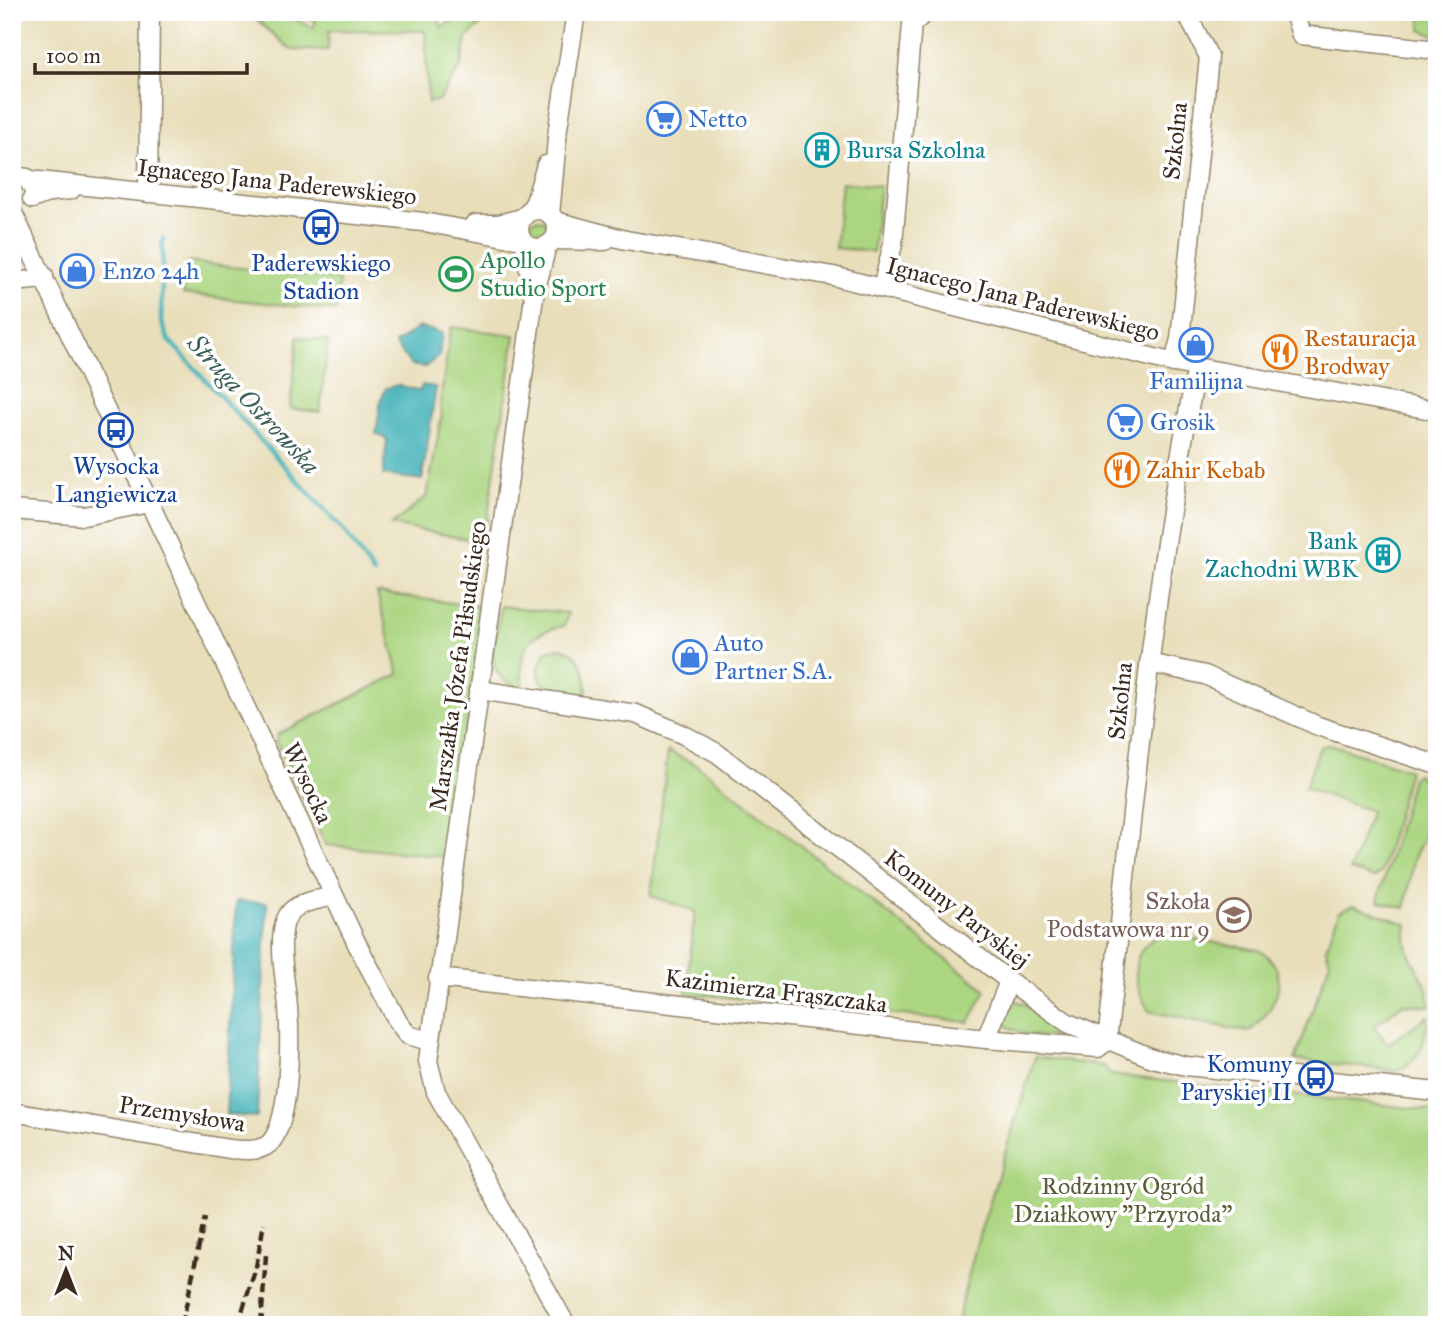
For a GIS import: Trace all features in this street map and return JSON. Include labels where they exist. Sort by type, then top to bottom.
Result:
[{"type":"street","points":[[148,193],[150,12]]},
{"type":"street","points":[[534,297],[550,243],[558,128],[576,12]]},
{"type":"street","points":[[882,288],[893,244],[912,24],[926,12]]},
{"type":"street","name":"Szkolna","points":[[1174,363],[1180,339],[1209,57],[1186,12]]},
{"type":"street","points":[[1294,12],[1301,35],[1437,50]]},
{"type":"street","points":[[534,297],[519,229],[535,202],[558,128]]},
{"type":"street","name":"Ignacego Jana Paderewskiego","points":[[21,196],[59,190],[109,189],[440,225]]},
{"type":"street","name":"Wysocka","points":[[21,196],[26,240],[334,896],[398,1022],[408,1035],[429,1041]]},
{"type":"street","points":[[440,225],[498,224],[540,211],[553,218],[626,240]]},
{"type":"street","points":[[440,225],[524,242],[536,248],[550,243],[626,240]]},
{"type":"street","name":"Ignacego Jana Paderewskiego","points":[[626,240],[777,265],[882,288],[1197,368],[1407,404]]},
{"type":"street","points":[[12,282],[44,276]]},
{"type":"street","name":"Marszałka Józefa Piłsudskiego","points":[[429,1041],[534,297]]},
{"type":"street","name":"Szkolna","points":[[1107,1041],[1149,663],[1178,456],[1197,368]]},
{"type":"street","points":[[1407,404],[1437,403]]},
{"type":"street","points":[[1407,404],[1437,411]]},
{"type":"street","points":[[12,510],[84,516],[149,503]]},
{"type":"street","points":[[1149,663],[1205,675],[1318,726],[1437,765]]},
{"type":"street","name":"Komuny Paryskiej","points":[[479,690],[636,714],[717,753],[1009,981],[1068,1023],[1107,1041],[1152,1058],[1186,1066],[1436,1086]]},
{"type":"street","name":"Przemysłowa","points":[[12,1112],[229,1149],[256,1150],[269,1144],[281,1124],[285,1098],[289,1039],[283,935],[286,917],[295,907],[334,896]]},
{"type":"street","name":"Kazimierza Frąszczaka","points":[[438,978],[986,1040],[1098,1048],[1107,1041]]},
{"type":"street","points":[[986,1040],[1009,981]]},
{"type":"street","points":[[429,1041],[429,1071],[436,1092],[566,1325]]},
{"type":"green space","points":[[248,12],[281,12],[313,28],[316,21],[295,12],[453,12],[438,17],[441,27],[472,12],[493,12],[467,38],[461,66],[439,100],[428,103],[425,31],[329,30],[328,50],[291,50]]},
{"type":"green space","points":[[1421,12],[1437,14],[1437,36],[1421,30]]},
{"type":"green space","points":[[842,182],[880,186],[873,252],[835,248]]},
{"type":"green space","points":[[538,219],[548,226],[549,230],[542,240],[538,241],[528,234],[527,230],[534,220]]},
{"type":"green space","points":[[187,262],[339,279],[336,311],[183,294]]},
{"type":"green space","points":[[451,327],[515,335],[484,542],[392,525],[427,496],[442,414],[440,404]]},
{"type":"green space","points":[[298,337],[328,341],[320,412],[290,409]]},
{"type":"green space","points":[[377,593],[483,607],[447,857],[326,845],[276,742],[278,734],[399,674]]},
{"type":"green space","points":[[501,606],[568,613],[564,626],[540,633],[527,645],[522,663],[523,687],[509,683],[500,676],[495,667],[494,645]]},
{"type":"green space","points":[[558,648],[573,653],[582,663],[587,693],[583,698],[553,690],[541,679],[539,672],[547,651]]},
{"type":"green space","points":[[1330,744],[1409,770],[1381,873],[1374,878],[1350,870],[1371,811],[1305,788],[1320,747]]},
{"type":"green space","points":[[668,751],[697,765],[986,990],[969,1022],[686,993],[695,911],[651,896]]},
{"type":"green space","points":[[1431,772],[1437,774],[1436,836],[1429,779]]},
{"type":"green space","points":[[1417,774],[1425,782],[1430,827],[1415,855],[1405,908],[1378,901],[1412,778]]},
{"type":"green space","points":[[1353,905],[1407,924],[1406,938],[1411,959],[1428,994],[1429,1006],[1402,1004],[1374,1027],[1388,1044],[1428,1016],[1421,1048],[1412,1061],[1397,1071],[1295,1060],[1330,961],[1326,949],[1339,912]]},
{"type":"green space","points":[[1163,934],[1259,950],[1270,959],[1276,969],[1277,992],[1273,1003],[1258,1024],[1248,1032],[1149,1011],[1139,989],[1136,968],[1143,948]]},
{"type":"green space","points":[[1013,1000],[1028,1005],[1090,1040],[1027,1035],[1008,1027],[1003,1015]]},
{"type":"green space","name":"Rodzinny Ogród Działkowy \"Przyroda\"","points":[[1035,1057],[1104,1066],[1111,1075],[1437,1111],[1437,1325],[956,1325],[976,1246]]},
{"type":"water","points":[[419,327],[442,333],[439,356],[425,367],[411,365],[395,344]]},
{"type":"water","points":[[398,385],[420,391],[422,385],[436,387],[422,480],[383,475],[387,439],[376,434],[381,399],[386,388]]},
{"type":"water","points":[[236,901],[267,903],[257,1117],[226,1115]]},
{"type":"waterway","name":"Struga Ostrowska","points":[[163,238],[161,320],[168,339],[344,531],[374,574]]},
{"type":"railway","points":[[182,1325],[205,1217]]},
{"type":"railway","points":[[238,1325],[256,1267],[264,1223]]},
{"type":"railway","points":[[261,1325],[266,1255]]},
{"type":"place","name":"Netto","points":[[664,119]]},
{"type":"place","name":"Bursa Szkolna","points":[[822,150]]},
{"type":"place","name":"Paderewskiego Stadion","points":[[321,227]]},
{"type":"place","name":"Enzo 24h","points":[[77,271]]},
{"type":"place","name":"Apollo Studio Sport","points":[[456,274]]},
{"type":"place","name":"Familijna","points":[[1196,345]]},
{"type":"place","name":"Restauracja Brodway","points":[[1280,352]]},
{"type":"place","name":"Grosik","points":[[1125,422]]},
{"type":"place","name":"Wysocka Langiewicza","points":[[116,430]]},
{"type":"place","name":"Zahir Kebab","points":[[1122,470]]},
{"type":"place","name":"Bank Zachodni WBK","points":[[1383,555]]},
{"type":"place","name":"Auto Partner S.A.","points":[[690,657]]},
{"type":"place","name":"Szkoła Podstawowa nr 9","points":[[1234,915]]},
{"type":"place","name":"Komuny Paryskiej II","points":[[1316,1078]]}]
